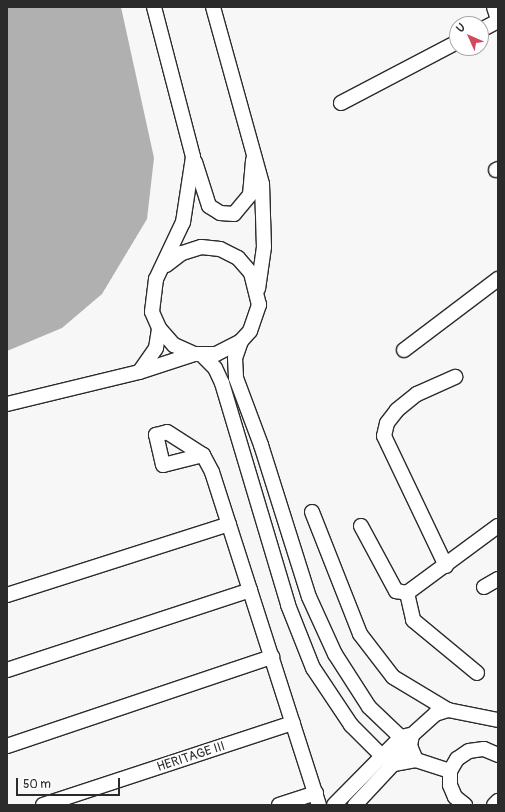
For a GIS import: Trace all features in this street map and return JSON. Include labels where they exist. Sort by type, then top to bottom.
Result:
[{"type":"street","points":[[154,7],[193,157],[209,206],[220,213],[234,214],[250,195],[255,148]]},
{"type":"street","points":[[214,7],[255,148],[265,214],[256,318],[241,341],[235,358],[236,378],[261,445],[309,597],[335,654],[369,707],[408,739],[416,760]]},
{"type":"street","points":[[489,25],[498,20],[494,7]]},
{"type":"street","points":[[341,103],[449,46]]},
{"type":"street","points":[[193,157],[183,222],[166,265],[156,279],[152,295],[152,312],[158,328],[174,345],[198,354],[219,376],[288,606],[313,668],[351,725],[382,756],[394,764],[416,760],[450,772]]},
{"type":"street","points":[[166,265],[182,253],[201,247],[220,249],[238,258],[247,268],[258,291]]},
{"type":"street","points":[[404,350],[498,279]]},
{"type":"street","points":[[139,372],[156,348],[158,328]]},
{"type":"street","points":[[7,404],[139,372],[198,354],[216,354],[241,341]]},
{"type":"street","points":[[446,566],[384,436],[387,423],[398,410],[417,394],[455,377]]},
{"type":"street","points":[[242,450],[261,445]]},
{"type":"street","points":[[203,455],[212,472],[318,799],[279,805]]},
{"type":"street","points":[[312,512],[360,634],[393,677],[448,710],[498,720]]},
{"type":"street","points":[[7,595],[229,524]]},
{"type":"street","points":[[361,526],[396,591],[407,593],[446,566],[498,526]]},
{"type":"street","points":[[484,588],[498,579]]},
{"type":"street","points":[[7,670],[250,590]]},
{"type":"street","points":[[407,593],[413,620],[477,673]]},
{"type":"street","points":[[7,746],[272,657]]},
{"type":"street","points":[[334,805],[382,756],[408,739],[427,719],[448,710]]},
{"type":"street","name":"HERITAGE III","points":[[43,805],[293,723]]},
{"type":"street","points":[[355,805],[394,764],[408,739]]},
{"type":"street","points":[[464,805],[455,797],[450,785],[450,772],[457,759],[469,751],[484,749],[498,756]]},
{"type":"street","points":[[494,805],[498,801]]},
{"type":"shaded area","points":[[7,7],[121,7],[154,158],[147,219],[102,294],[62,328],[7,351]]}]
